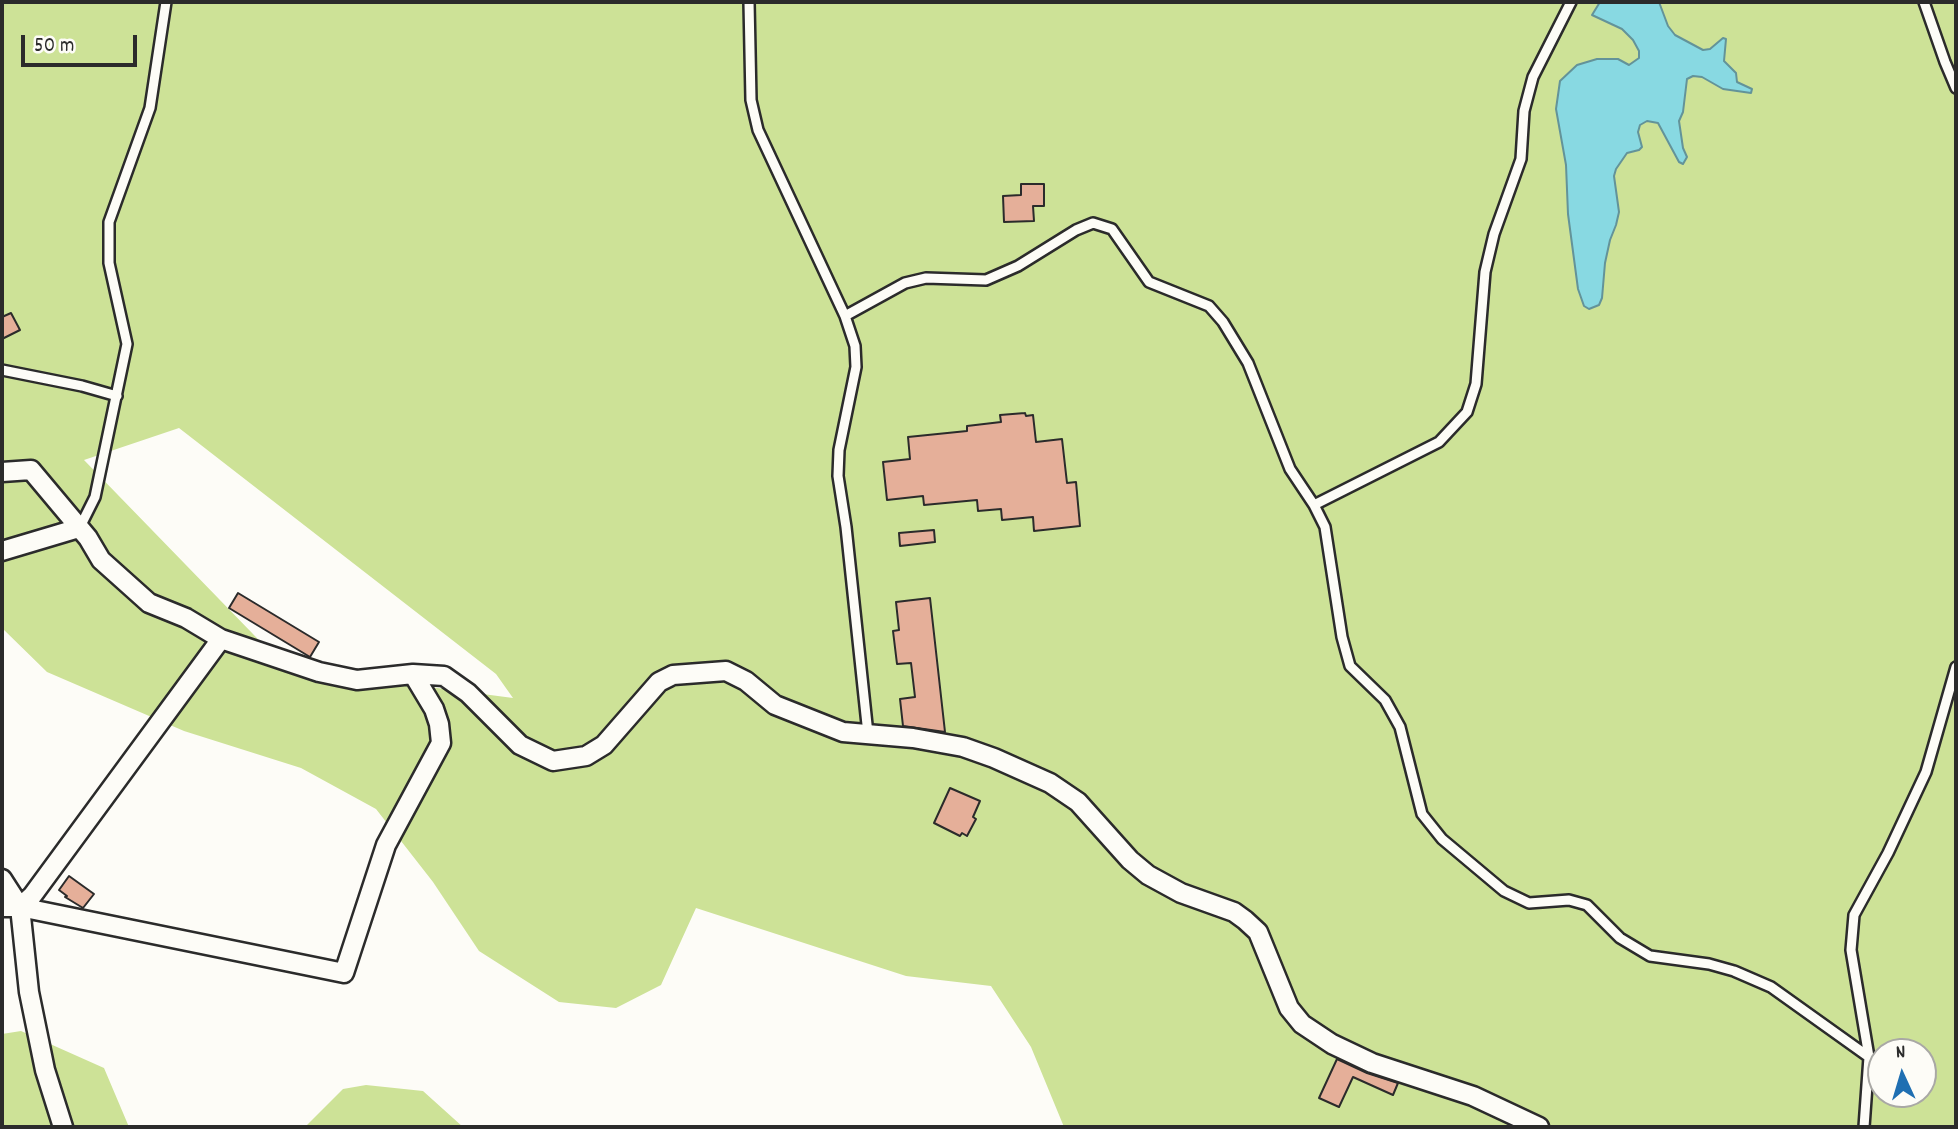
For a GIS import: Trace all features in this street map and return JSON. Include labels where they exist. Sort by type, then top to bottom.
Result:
[{"type":"street","points":[[2,472],[31,470],[72,517],[101,560],[149,603],[186,618],[221,639],[319,672],[357,680],[413,674],[444,676],[468,693],[520,745],[554,761],[586,756],[604,745],[659,681],[673,675],[726,671],[746,681],[775,705],[830,728],[868,736],[913,738],[963,747],[994,758],[1050,783],[1078,802],[1129,860],[1148,875],[1181,892],[1234,912],[1245,920],[1258,932],[1289,1008],[1301,1024],[1332,1044],[1372,1063],[1473,1096],[1539,1127]]},
{"type":"street","points":[[2,551],[79,528]]},
{"type":"street","points":[[11,907],[32,896],[221,639]]},
{"type":"street","points":[[11,907],[344,973],[386,845],[441,743],[434,709],[413,674]]},
{"type":"street","points":[[2,879],[11,907],[45,1070],[63,1127]]},
{"type":"lane","points":[[79,528],[94,497],[127,344],[109,263],[109,222],[150,108],[166,2]]},
{"type":"lane","points":[[749,2],[751,100],[758,130],[845,316],[855,346],[856,367],[839,450],[838,476],[846,527],[868,736]]},
{"type":"lane","points":[[1314,505],[1438,442],[1467,412],[1476,384],[1485,272],[1494,234],[1521,159],[1524,111],[1532,77],[1571,2]]},
{"type":"lane","points":[[1924,2],[1956,88]]},
{"type":"lane","points":[[845,316],[905,283],[926,278],[986,280],[1018,266],[1076,230],[1093,223],[1112,229],[1149,282],[1209,306],[1223,322],[1248,363],[1290,469],[1325,527],[1342,637],[1350,666],[1385,700],[1400,727],[1422,814],[1442,839],[1504,891],[1529,903],[1569,900],[1587,905],[1620,938],[1650,956],[1709,964],[1734,971],[1771,987],[1867,1056]]},
{"type":"lane","points":[[2,370],[117,396]]},
{"type":"lane","points":[[1867,1045],[1851,950],[1854,915],[1888,853],[1926,772],[1956,667]]},
{"type":"lane","points":[[1864,1127],[1867,1085]]},
{"type":"green space","points":[[2,2],[1956,2],[1956,1127],[1064,1127],[1031,1047],[991,986],[906,976],[696,908],[661,985],[616,1008],[559,1002],[479,951],[433,882],[376,809],[301,768],[184,731],[47,672],[2,628]],"holes":[[[179,428],[496,674],[513,698],[286,668],[84,460]]]},
{"type":"green space","points":[[21,1031],[104,1068],[129,1127],[2,1127],[2,1034]]},
{"type":"green space","points":[[366,1085],[423,1091],[463,1127],[305,1127],[343,1089]]},
{"type":"water","points":[[1600,2],[1659,2],[1668,26],[1675,35],[1703,50],[1710,49],[1723,38],[1726,39],[1724,61],[1736,73],[1737,82],[1752,89],[1751,93],[1723,89],[1702,77],[1693,76],[1687,79],[1683,112],[1679,121],[1687,157],[1683,164],[1679,162],[1658,123],[1647,121],[1640,125],[1638,132],[1642,147],[1627,153],[1614,176],[1619,212],[1605,263],[1602,298],[1599,305],[1589,309],[1584,306],[1578,289],[1568,214],[1566,165],[1556,109],[1560,81],[1577,65],[1597,59],[1618,59],[1629,65],[1639,58],[1639,51],[1633,40],[1622,29],[1592,15]]},
{"type":"building","points":[[1021,184],[1044,184],[1044,206],[1033,206],[1034,221],[1004,222],[1003,196],[1021,195]]},
{"type":"building","points":[[11,313],[20,330],[2,339],[2,317]]},
{"type":"building","points":[[1025,413],[1026,416],[1033,415],[1036,442],[1062,439],[1067,483],[1076,482],[1080,526],[1034,531],[1033,517],[1002,520],[1001,509],[978,511],[977,500],[924,505],[923,496],[887,500],[883,462],[910,459],[908,437],[967,431],[967,426],[1001,422],[1000,415]]},
{"type":"building","points":[[934,530],[935,542],[900,546],[899,533]]},
{"type":"building","points":[[238,593],[319,642],[310,657],[229,608]]},
{"type":"building","points":[[930,598],[945,732],[903,726],[900,699],[915,697],[911,663],[897,664],[893,631],[899,630],[896,602]]},
{"type":"building","points":[[950,788],[980,801],[973,817],[976,819],[967,836],[962,833],[960,836],[934,823]]},
{"type":"building","points":[[69,876],[94,894],[83,908],[59,890]]},
{"type":"building","points":[[1337,1059],[1398,1083],[1393,1095],[1353,1077],[1339,1107],[1319,1098]]}]
